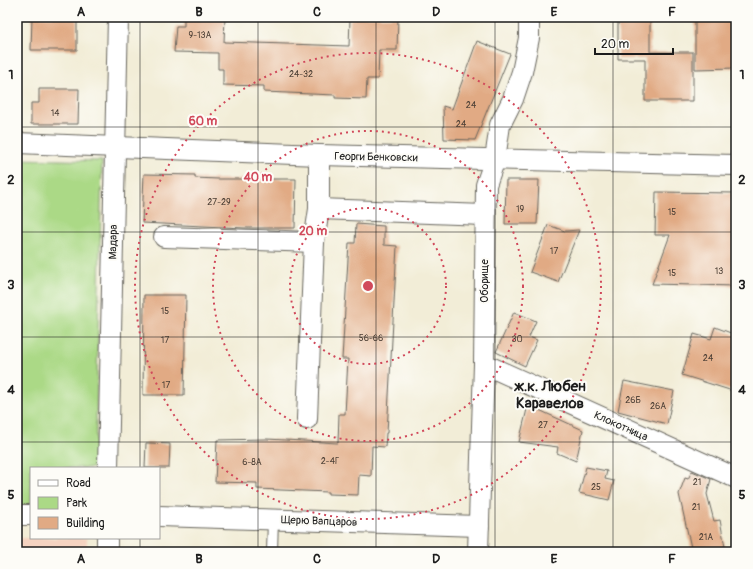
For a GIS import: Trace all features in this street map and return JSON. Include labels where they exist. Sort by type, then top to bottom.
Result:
[{"type":"street","name":"Мадара","points":[[108,467],[118,17]]},
{"type":"street","name":"Оборище","points":[[478,552],[484,364],[486,185],[495,159],[500,125],[513,100],[522,72],[529,38],[529,17]]},
{"type":"street","name":"Георги Бенковски","points":[[17,143],[319,155],[736,165]]},
{"type":"street","points":[[308,419],[314,242],[319,208],[319,155]]},
{"type":"street","points":[[319,208],[485,215]]},
{"type":"street","points":[[164,237],[314,242]]},
{"type":"street","name":"Клокотница","points":[[484,364],[736,478]]},
{"type":"street","points":[[17,515],[30,515]]},
{"type":"street","name":"Щерю Вапцаров","points":[[160,516],[479,526]]},
{"type":"street","points":[[107,539],[107,552]]},
{"type":"lane","points":[[272,552],[273,519]]},
{"type":"shaded area","points":[[17,538],[87,539],[87,552],[17,552]]},
{"type":"green space","points":[[17,159],[102,161],[95,467],[30,467],[30,509],[17,508]]},
{"type":"building","points":[[32,17],[77,17],[77,50],[31,50]]},
{"type":"building","points":[[184,17],[225,17],[224,42],[349,46],[350,19],[354,19],[354,17],[398,17],[397,50],[379,50],[378,79],[367,79],[366,99],[335,98],[335,95],[264,92],[264,86],[223,85],[223,69],[218,69],[218,53],[174,52],[176,26],[184,26]]},
{"type":"building","points":[[618,17],[650,17],[650,52],[693,52],[693,101],[645,101],[645,59],[618,59]]},
{"type":"building","points":[[695,17],[736,17],[736,68],[695,69]]},
{"type":"building","points":[[477,41],[510,54],[475,140],[444,139],[443,106],[452,109]]},
{"type":"building","points":[[39,89],[79,89],[78,124],[31,124],[31,103],[39,103]]},
{"type":"building","points":[[144,174],[195,175],[195,178],[218,179],[296,179],[295,228],[244,228],[142,223]]},
{"type":"building","points":[[506,180],[539,180],[537,224],[505,224]]},
{"type":"building","points":[[656,192],[736,193],[736,286],[652,284],[670,235],[655,235]]},
{"type":"building","points":[[356,224],[384,226],[384,245],[397,246],[387,433],[385,447],[372,446],[371,476],[359,475],[358,495],[328,494],[328,492],[257,489],[257,483],[215,482],[217,440],[267,439],[338,443],[339,414],[345,414],[348,359],[342,359],[349,243],[355,243]]},
{"type":"building","points":[[548,225],[565,231],[579,230],[558,282],[530,272]]},
{"type":"building","points":[[144,295],[186,295],[184,395],[143,395]]},
{"type":"building","points":[[514,312],[536,321],[529,337],[537,340],[525,366],[496,352]]},
{"type":"building","points":[[715,327],[736,335],[736,392],[682,375],[694,334],[711,339]]},
{"type":"building","points":[[624,381],[674,391],[667,424],[618,411]]},
{"type":"building","points":[[528,405],[583,430],[576,461],[557,453],[558,447],[519,442]]},
{"type":"building","points":[[146,443],[170,444],[169,468],[145,467]]},
{"type":"building","points":[[586,467],[607,471],[605,479],[614,481],[609,500],[579,493]]},
{"type":"building","points":[[692,471],[711,479],[707,494],[714,521],[720,520],[725,547],[692,552],[679,494],[685,478],[688,479]]},
{"type":"district","name":"ж.к. Любен Каравелов","points":[[550,394]]}]
